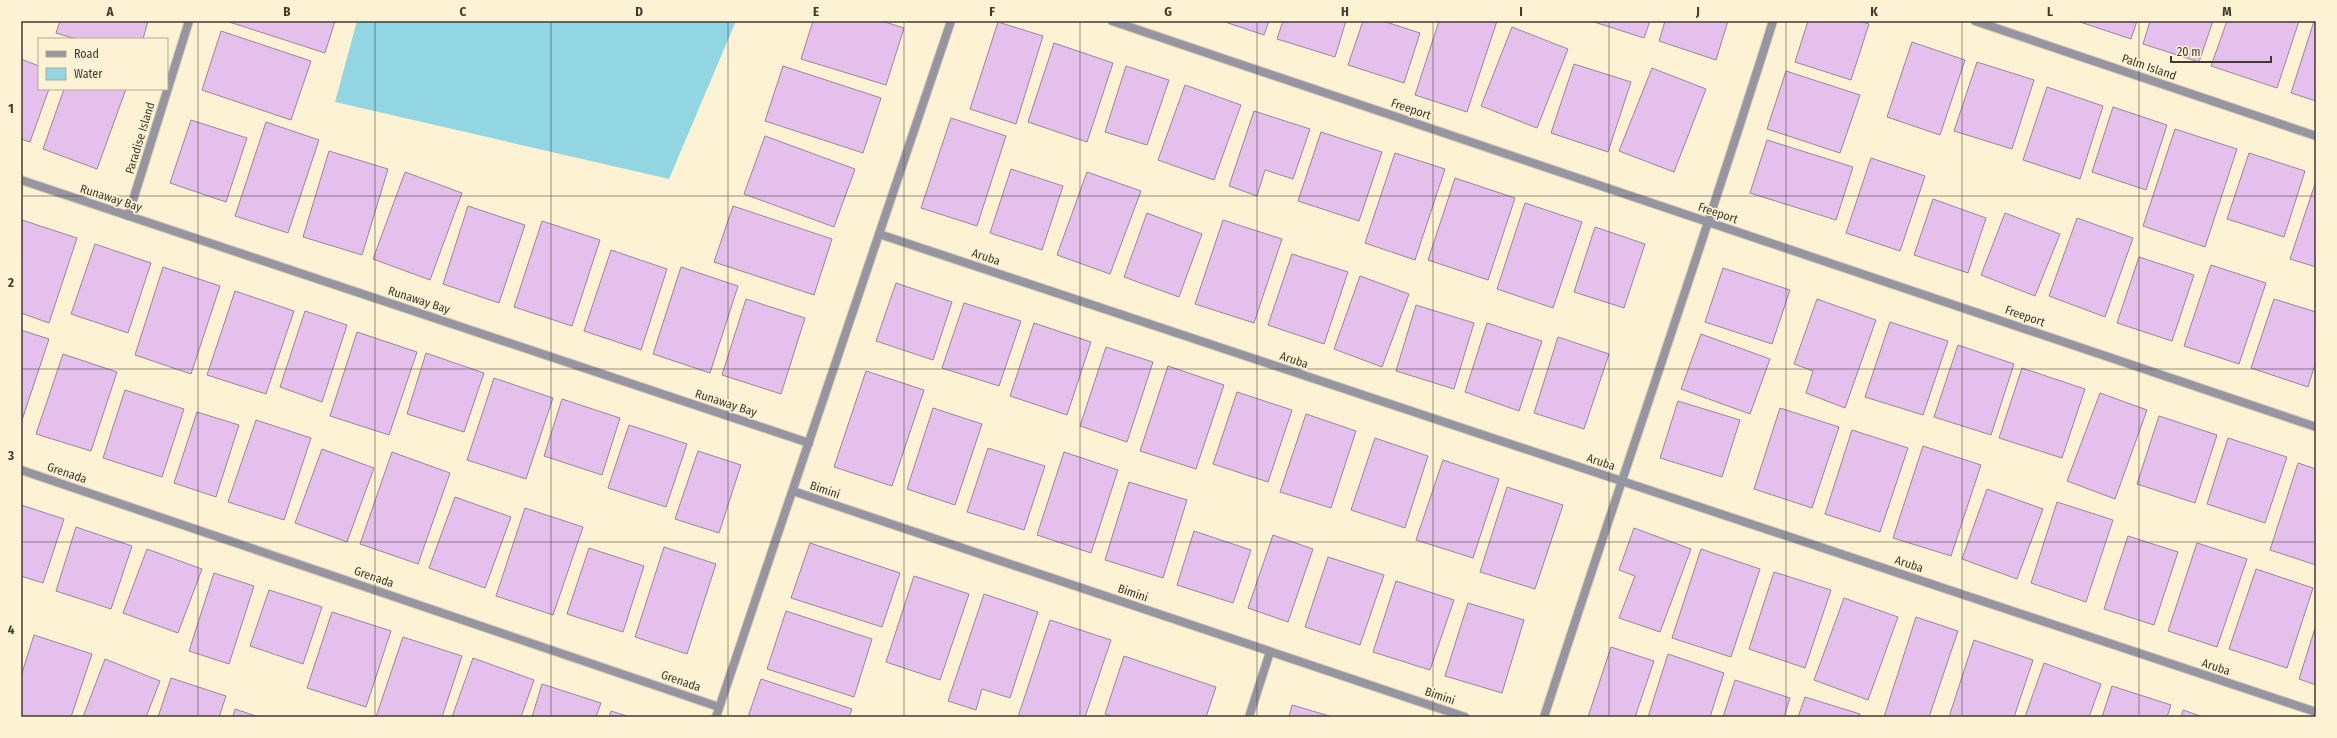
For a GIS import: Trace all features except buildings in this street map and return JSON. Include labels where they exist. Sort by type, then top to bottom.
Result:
[{"type":"street","name":"Paradise Island","points":[[168,88],[189,21]]},
{"type":"street","points":[[716,717],[951,21]]},
{"type":"street","name":"Freeport","points":[[1112,21],[2316,427]]},
{"type":"street","points":[[1544,717],[1621,481],[1710,223],[1773,21]]},
{"type":"street","name":"Palm Island","points":[[1975,21],[2316,136]]},
{"type":"street","name":"Paradise Island","points":[[128,216],[167,90]]},
{"type":"street","name":"Runaway Bay","points":[[21,180],[809,443]]},
{"type":"street","name":"Aruba","points":[[879,234],[2316,712]]},
{"type":"street","name":"Grenada","points":[[21,470],[719,707]]},
{"type":"street","name":"Bimini","points":[[793,491],[1465,717]]},
{"type":"street","points":[[1250,717],[1270,652]]},
{"type":"water","points":[[357,21],[736,21],[669,179],[335,102]]}]
